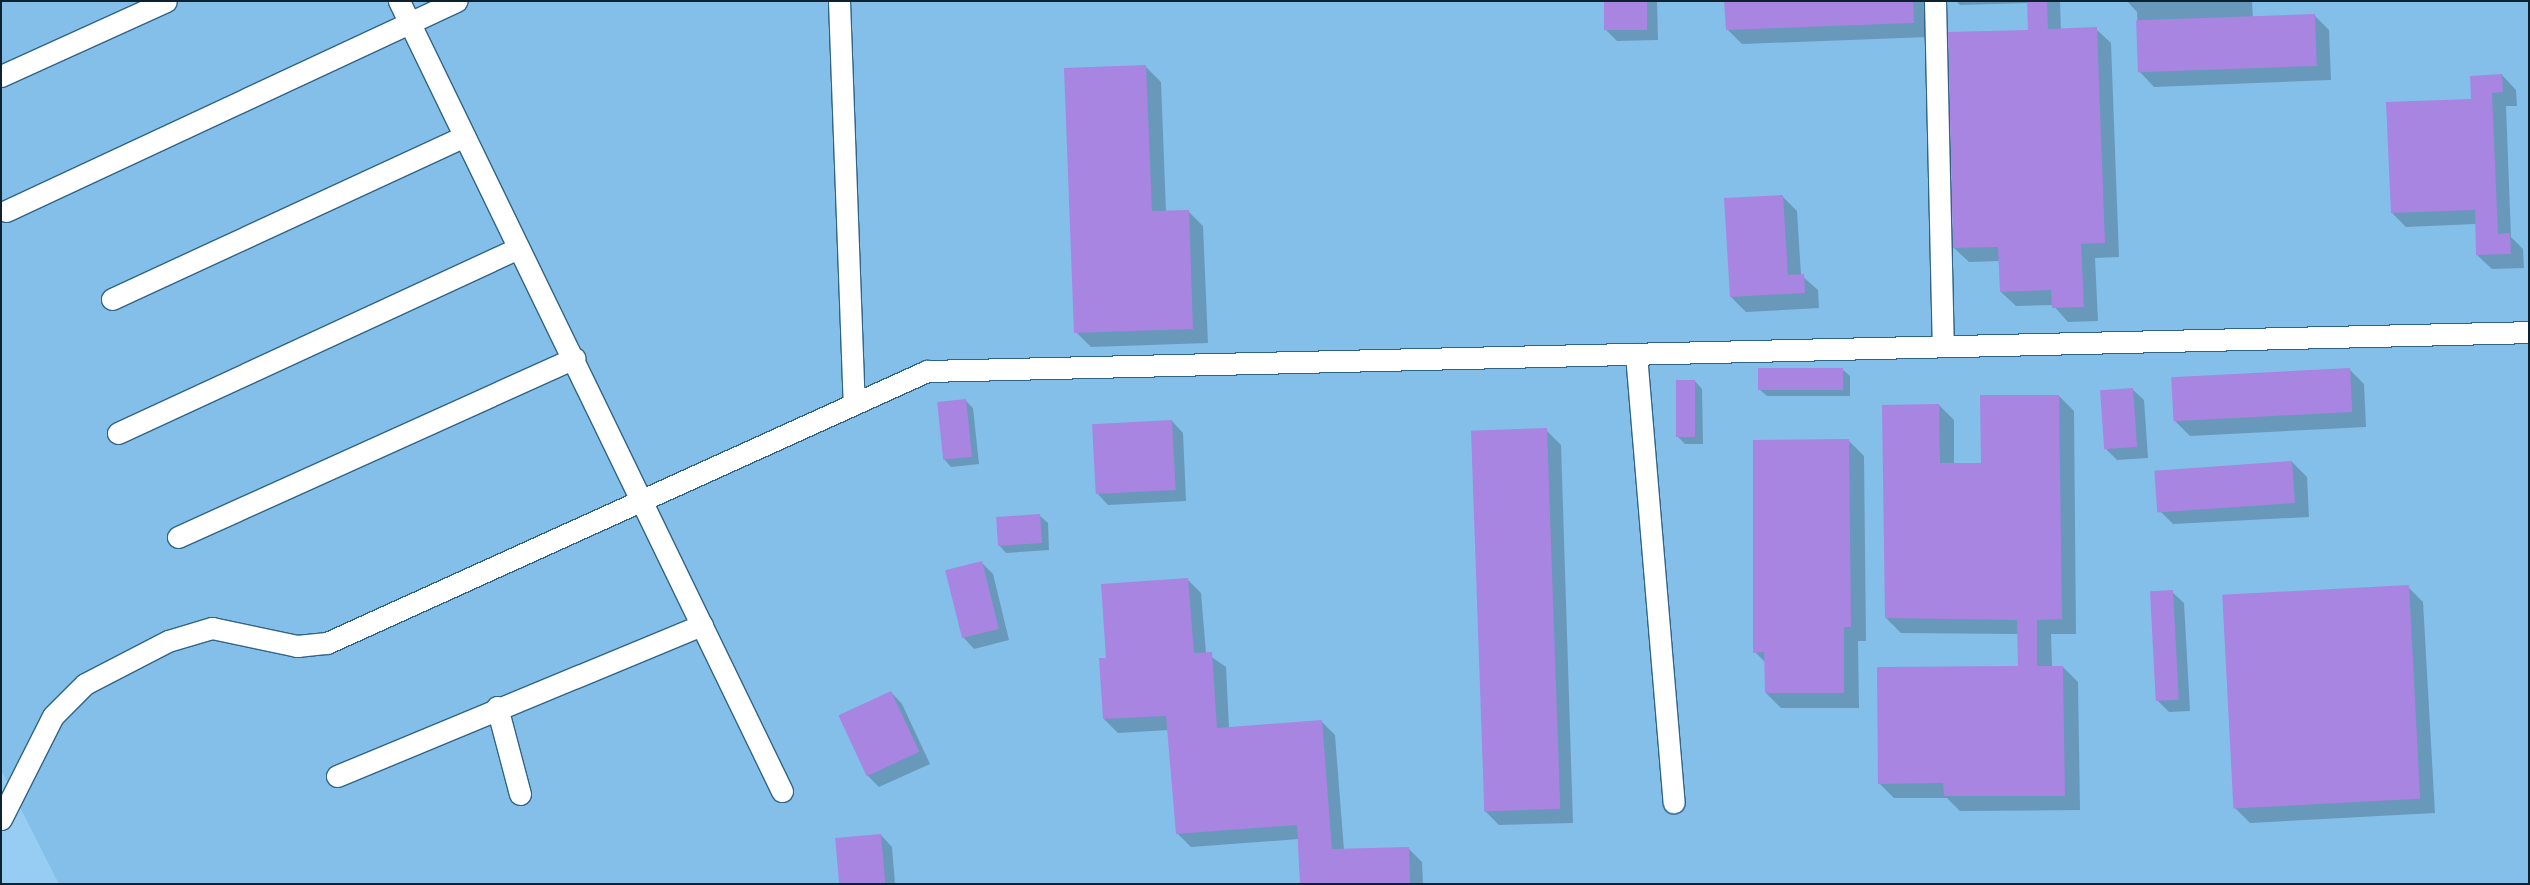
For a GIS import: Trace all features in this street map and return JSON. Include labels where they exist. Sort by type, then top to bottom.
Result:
[{"type":"street","points":[[1,76],[166,1]]},
{"type":"street","points":[[399,1],[518,248],[574,358],[782,791]]},
{"type":"street","points":[[6,211],[456,1]]},
{"type":"street","points":[[839,1],[854,404]]},
{"type":"street","points":[[1935,1],[1943,345]]},
{"type":"street","points":[[112,299],[464,136]]},
{"type":"street","points":[[118,433],[518,248]]},
{"type":"street","points":[[1,819],[53,716],[85,684],[168,641],[212,628],[297,646],[327,644],[927,372],[1943,345],[2529,332]]},
{"type":"street","points":[[1636,354],[1674,802]]},
{"type":"street","points":[[178,537],[574,358]]},
{"type":"street","points":[[337,776],[497,706],[702,625]]},
{"type":"street","points":[[497,706],[520,794]]},
{"type":"shaded area","points":[[1,1],[2529,1],[2529,884],[59,884],[1,770]]},
{"type":"building","points":[[1604,1],[1647,1],[1647,30],[1604,30]]},
{"type":"building","points":[[1724,1],[1913,1],[1914,23],[1726,30]]},
{"type":"building","points":[[2027,1],[2047,1],[2048,29],[2097,27],[2105,243],[2081,244],[2084,307],[2052,308],[2051,290],[2000,292],[1998,247],[1953,248],[1948,32],[2028,30]]},
{"type":"building","points":[[2315,14],[2317,66],[2138,72],[2136,20]]},
{"type":"building","points":[[1146,65],[1152,211],[1189,210],[1193,329],[1074,333],[1064,68]]},
{"type":"building","points":[[2502,74],[2503,92],[2492,93],[2498,234],[2510,233],[2511,254],[2476,255],[2475,210],[2391,213],[2386,102],[2471,99],[2470,76]]},
{"type":"building","points":[[1783,195],[1788,275],[1804,274],[1805,293],[1730,297],[1724,198]]},
{"type":"building","points":[[1758,368],[1843,368],[1843,390],[1758,390]]},
{"type":"building","points":[[2350,368],[2352,412],[2174,421],[2171,377]]},
{"type":"building","points":[[1676,380],[1695,380],[1695,437],[1676,437]]},
{"type":"building","points":[[2133,388],[2137,447],[2104,449],[2100,390]]},
{"type":"building","points":[[1980,395],[2059,395],[2062,619],[2037,620],[2037,666],[2063,666],[2065,796],[1944,796],[1943,783],[1878,784],[1877,667],[2018,666],[2017,620],[1885,618],[1882,405],[1939,404],[1940,463],[1981,463]]},
{"type":"building","points":[[966,399],[972,457],[943,460],[937,402]]},
{"type":"building","points":[[1172,420],[1176,490],[1096,494],[1092,424]]},
{"type":"building","points":[[1547,428],[1560,809],[1484,811],[1471,431]]},
{"type":"building","points":[[1849,439],[1851,627],[1844,627],[1844,693],[1765,693],[1764,652],[1753,653],[1753,440]]},
{"type":"building","points":[[2292,461],[2295,503],[2157,513],[2154,471]]},
{"type":"building","points":[[1040,514],[1042,543],[998,546],[996,517]]},
{"type":"building","points":[[982,561],[999,629],[962,638],[945,570]]},
{"type":"building","points":[[1188,578],[1194,653],[1212,652],[1217,728],[1322,720],[1332,849],[1409,847],[1410,884],[1300,884],[1297,825],[1176,834],[1166,716],[1103,719],[1099,658],[1106,658],[1101,584]]},
{"type":"building","points":[[2409,585],[2420,799],[2233,808],[2222,595]]},
{"type":"building","points":[[2173,590],[2179,700],[2156,701],[2150,591]]},
{"type":"building","points":[[891,691],[919,752],[867,776],[838,716]]},
{"type":"building","points":[[881,834],[885,884],[839,884],[835,838]]}]
